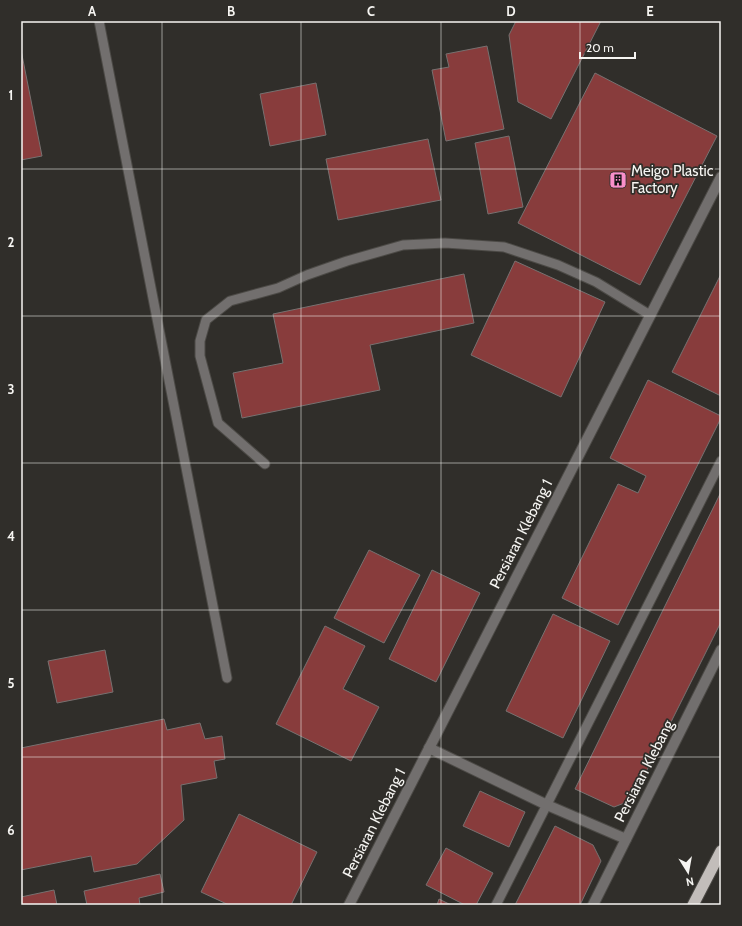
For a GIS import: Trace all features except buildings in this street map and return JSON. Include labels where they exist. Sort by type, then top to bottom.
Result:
[{"type":"highway","points":[[693,905],[721,851]]},
{"type":"street","name":"Persiaran Klebang 1","points":[[349,905],[721,177]]},
{"type":"street","name":"Persiaran Klebang","points":[[593,905],[721,650]]},
{"type":"street","points":[[429,748],[547,805],[626,839]]},
{"type":"lane","points":[[99,21],[227,678]]},
{"type":"lane","points":[[265,464],[218,423],[200,356],[200,341],[206,320],[230,301],[278,288],[347,261],[404,245],[445,243],[504,247],[558,265],[596,282],[650,315]]},
{"type":"lane","points":[[496,905],[721,461]]},
{"type":"place","name":"Meigo Plastic Factory","points":[[618,180]]}]
